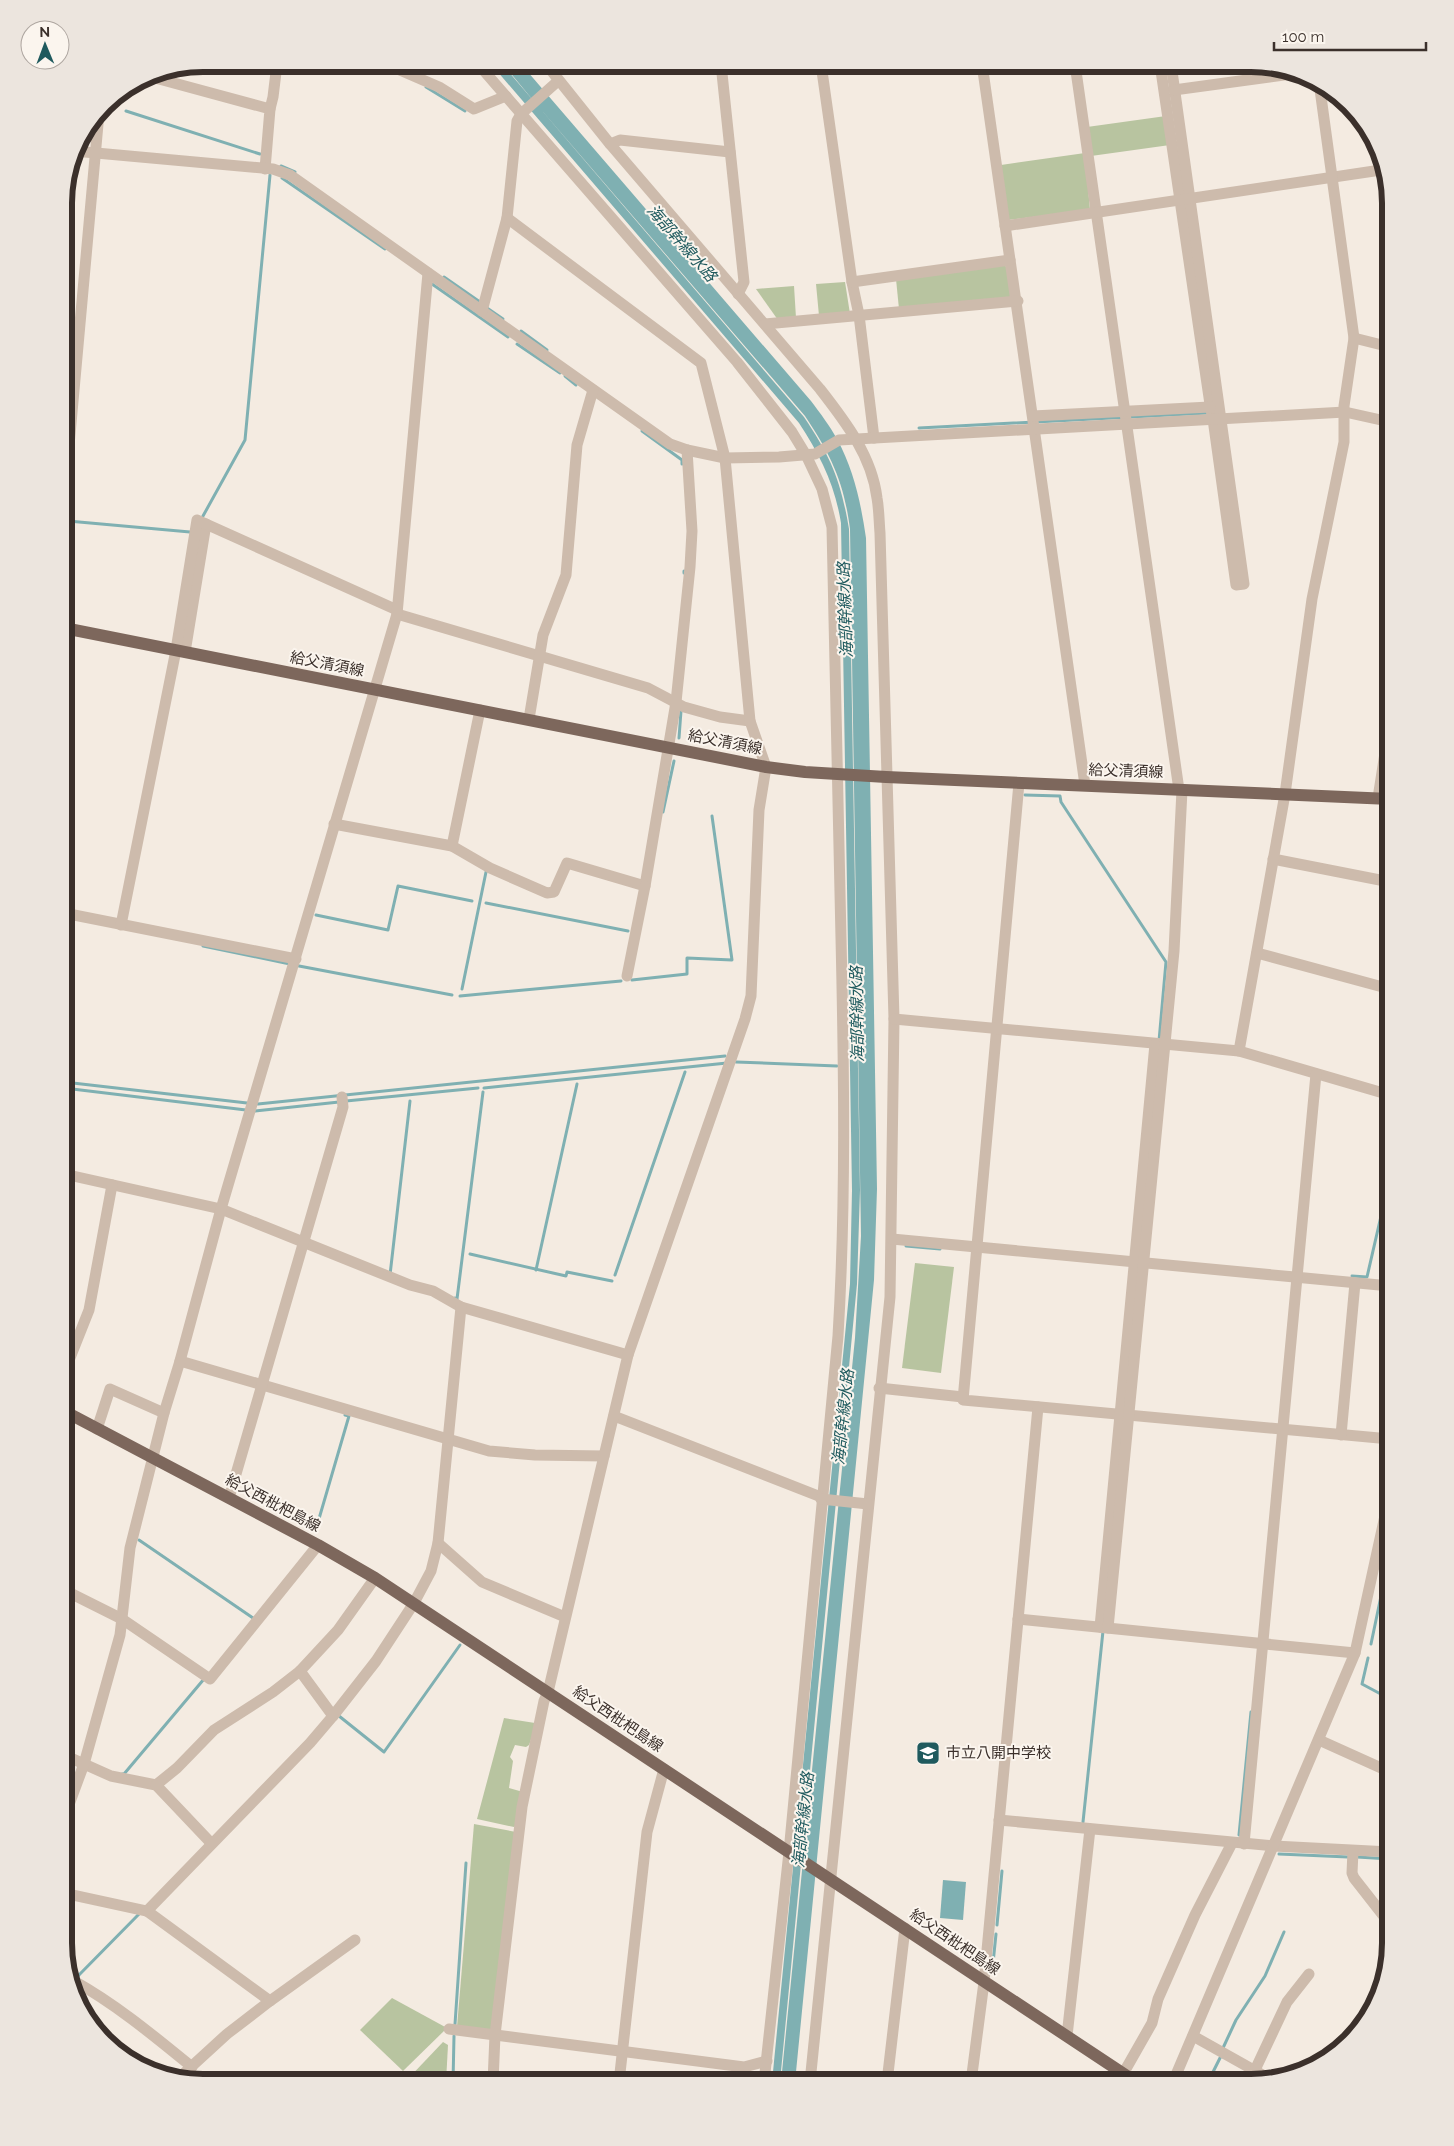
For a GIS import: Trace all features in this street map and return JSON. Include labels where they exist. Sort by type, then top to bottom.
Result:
[{"type":"main road","name":"給父清須線","points":[[73,630],[766,767],[840,774],[1382,798]]},
{"type":"main road","name":"給父西枇杷島線","points":[[72,1415],[318,1545],[375,1578],[1123,2074]]},
{"type":"street","points":[[266,169],[270,109],[276,73]]},
{"type":"street","points":[[407,73],[439,87],[474,110],[506,96]]},
{"type":"street","points":[[486,73],[523,112],[737,362],[810,454],[832,527],[840,774],[844,1197],[838,1336],[790,1853],[765,2074]]},
{"type":"street","points":[[552,73],[610,144],[820,389],[856,439],[867,462],[877,496],[880,533],[880,776],[894,1019],[890,1297],[879,1388],[811,2074]]},
{"type":"street","points":[[722,73],[744,282],[738,294]]},
{"type":"street","points":[[822,73],[852,282],[859,315],[874,438]]},
{"type":"street","points":[[983,73],[1010,260],[1018,301],[1085,785]]},
{"type":"street","points":[[1076,73],[1181,790],[1174,951],[1159,1044],[1104,1627]]},
{"type":"street","points":[[1162,73],[1185,199]]},
{"type":"street","points":[[1171,73],[1185,199],[1213,415],[1236,585],[1244,584],[1213,415]]},
{"type":"street","points":[[1174,90],[1279,76]]},
{"type":"street","points":[[160,79],[270,109]]},
{"type":"street","points":[[482,311],[507,218],[517,121],[523,112],[558,81]]},
{"type":"street","points":[[1239,1051],[1285,794],[1312,599],[1344,442],[1344,406],[1354,338],[1321,93]]},
{"type":"street","points":[[73,404],[98,127]]},
{"type":"street","points":[[610,144],[620,140],[730,152]]},
{"type":"street","points":[[83,152],[266,169],[290,175],[670,444],[687,450],[725,458],[810,454],[839,440],[1034,422],[1345,412],[1382,420]]},
{"type":"street","points":[[1006,226],[1377,171]]},
{"type":"street","points":[[493,2073],[495,2036],[522,1807],[544,1700],[548,1692],[628,1355],[746,1019],[751,996],[759,810],[766,767],[750,721],[725,458],[701,363],[507,218]]},
{"type":"street","points":[[852,282],[1010,260]]},
{"type":"street","points":[[72,1796],[84,1764],[120,1635],[130,1548],[164,1413],[397,612],[428,273]]},
{"type":"street","points":[[765,324],[1018,301]]},
{"type":"street","points":[[1354,338],[1382,346]]},
{"type":"street","points":[[529,719],[544,635],[566,575],[577,445],[593,390]]},
{"type":"street","points":[[627,976],[645,886],[676,702],[692,531],[687,450]]},
{"type":"street","points":[[121,924],[180,651],[197,520],[397,612],[648,688],[684,707],[720,717],[750,721]]},
{"type":"street","points":[[452,846],[480,710]]},
{"type":"street","points":[[1018,782],[963,1400],[1382,1438]]},
{"type":"street","points":[[334,824],[452,846],[490,868],[547,893],[554,892],[567,864],[645,886]]},
{"type":"street","points":[[1273,858],[1382,880]]},
{"type":"street","points":[[73,915],[296,959]]},
{"type":"street","points":[[1257,953],[1382,987]]},
{"type":"street","points":[[894,1019],[1239,1051],[1382,1093]]},
{"type":"street","points":[[1244,1844],[1316,1074]]},
{"type":"street","points":[[229,1498],[343,1107],[342,1097]]},
{"type":"street","points":[[72,1176],[222,1209],[410,1285],[433,1291],[461,1308],[628,1355]]},
{"type":"street","points":[[72,1352],[89,1310],[112,1185]]},
{"type":"street","points":[[892,1239],[1382,1285]]},
{"type":"street","points":[[1341,1435],[1355,1283]]},
{"type":"street","points":[[147,1910],[310,1743],[333,1716],[376,1661],[414,1603],[431,1571],[438,1543],[461,1308]]},
{"type":"street","points":[[180,1361],[488,1451],[536,1455],[604,1456]]},
{"type":"street","points":[[879,1388],[963,1396]]},
{"type":"street","points":[[97,1428],[110,1389],[164,1413]]},
{"type":"street","points":[[972,2074],[984,1982],[1038,1407]]},
{"type":"street","points":[[614,1416],[823,1498],[868,1504]]},
{"type":"street","points":[[438,1543],[482,1582],[566,1617]]},
{"type":"street","points":[[72,1594],[122,1619],[210,1678],[318,1545]]},
{"type":"street","points":[[1177,2074],[1320,1740],[1355,1653],[1382,1548]]},
{"type":"street","points":[[156,1784],[177,1768],[214,1730],[273,1692],[300,1671],[338,1630],[375,1578]]},
{"type":"street","points":[[1018,1618],[1355,1653]]},
{"type":"street","points":[[300,1671],[333,1716]]},
{"type":"street","points":[[1320,1740],[1382,1768]]},
{"type":"street","points":[[72,1759],[111,1776],[156,1784],[211,1843]]},
{"type":"street","points":[[620,2073],[646,1832],[664,1769]]},
{"type":"street","points":[[999,1820],[1244,1844],[1382,1852]]},
{"type":"street","points":[[1067,2036],[1090,1829]]},
{"type":"street","points":[[1123,2074],[1152,2023],[1158,1999],[1195,1915],[1232,1842]]},
{"type":"street","points":[[1353,1851],[1352,1873],[1354,1878],[1382,1914]]},
{"type":"street","points":[[72,1895],[147,1910],[270,2001]]},
{"type":"street","points":[[889,2074],[905,1928]]},
{"type":"street","points":[[187,2072],[227,2034],[355,1940]]},
{"type":"street","points":[[1255,2070],[1287,2002],[1309,1974]]},
{"type":"street","points":[[79,1984],[110,2003],[192,2067]]},
{"type":"street","points":[[450,2029],[744,2067],[767,2061]]},
{"type":"street","points":[[1193,2036],[1260,2073]]},
{"type":"street","points":[[744,2067],[754,2074]]},
{"type":"green space","points":[[1166,116],[1170,145],[1091,156],[1087,127]]},
{"type":"green space","points":[[1085,153],[1090,210],[1008,220],[1001,165]]},
{"type":"green space","points":[[1005,263],[1013,297],[899,309],[896,279]]},
{"type":"green space","points":[[845,282],[850,314],[819,316],[816,284]]},
{"type":"green space","points":[[794,286],[796,318],[778,320],[756,289]]},
{"type":"green space","points":[[915,1263],[954,1267],[941,1373],[902,1368]]},
{"type":"green space","points":[[504,1718],[535,1723],[536,1726],[529,1745],[526,1747],[515,1745],[510,1757],[513,1761],[509,1788],[523,1792],[517,1824],[514,1827],[477,1819]]},
{"type":"green space","points":[[474,1824],[516,1832],[491,2031],[457,2027]]},
{"type":"green space","points":[[392,1998],[447,2028],[403,2071],[360,2030]]},
{"type":"green space","points":[[443,2042],[448,2045],[446,2073],[413,2073]]},
{"type":"water","name":"海部幹線水路","points":[[499,73],[510,73],[537,105],[510,73],[529,73],[811,401],[834,434],[848,463],[859,500],[866,538],[877,1189],[874,1280],[796,2074],[782,2074],[855,1338],[861,1236],[850,529],[844,497],[835,470],[829,456],[805,416],[538,106],[804,417],[834,470],[849,529],[860,1190],[857,1284],[781,2071],[781,2074],[773,2074],[850,1284],[852,1190],[841,523],[835,496],[826,471],[799,423]]},
{"type":"water","points":[[943,1880],[966,1882],[963,1920],[940,1918]]},
{"type":"waterway","points":[[426,87],[465,111]]},
{"type":"waterway","points":[[126,111],[260,154]]},
{"type":"waterway","points":[[281,166],[295,172]]},
{"type":"waterway","points":[[203,516],[245,440],[270,175]]},
{"type":"waterway","points":[[282,178],[385,249]]},
{"type":"waterway","points":[[444,277],[480,302]]},
{"type":"waterway","points":[[432,284],[508,337]]},
{"type":"waterway","points":[[487,308],[503,319]]},
{"type":"waterway","points":[[521,331],[547,350]]},
{"type":"waterway","points":[[517,344],[560,373]]},
{"type":"waterway","points":[[565,376],[576,385]]},
{"type":"waterway","points":[[919,428],[1208,413]]},
{"type":"waterway","points":[[642,431],[682,460],[682,464]]},
{"type":"waterway","points":[[73,521],[190,532]]},
{"type":"waterway","points":[[679,738],[681,711]]},
{"type":"waterway","points":[[663,812],[674,761]]},
{"type":"waterway","points":[[1025,795],[1060,796],[1061,802],[1166,962],[1159,1041]]},
{"type":"waterway","points":[[632,980],[687,974],[687,958],[732,960],[712,816]]},
{"type":"waterway","points":[[462,989],[486,872]]},
{"type":"waterway","points":[[316,915],[388,930],[398,886],[472,901]]},
{"type":"waterway","points":[[486,903],[628,931]]},
{"type":"waterway","points":[[203,946],[290,964]]},
{"type":"waterway","points":[[299,966],[452,995]]},
{"type":"waterway","points":[[460,996],[621,981]]},
{"type":"waterway","points":[[258,1104],[725,1056]]},
{"type":"waterway","points":[[736,1062],[837,1066]]},
{"type":"waterway","points":[[484,1088],[727,1063]]},
{"type":"waterway","points":[[615,1275],[685,1072]]},
{"type":"waterway","points":[[72,1083],[247,1103]]},
{"type":"waterway","points":[[536,1270],[577,1084]]},
{"type":"waterway","points":[[346,1101],[478,1088]]},
{"type":"waterway","points":[[72,1089],[246,1110]]},
{"type":"waterway","points":[[455,1298],[457,1299],[483,1092]]},
{"type":"waterway","points":[[390,1275],[410,1101]]},
{"type":"waterway","points":[[255,1111],[339,1102]]},
{"type":"waterway","points":[[1352,1276],[1367,1277],[1382,1212]]},
{"type":"waterway","points":[[906,1246],[940,1249]]},
{"type":"waterway","points":[[470,1254],[566,1276],[567,1272],[612,1281]]},
{"type":"waterway","points":[[316,1529],[349,1416],[345,1415]]},
{"type":"waterway","points":[[139,1540],[253,1618]]},
{"type":"waterway","points":[[1371,1644],[1382,1591]]},
{"type":"waterway","points":[[1083,1822],[1103,1631]]},
{"type":"waterway","points":[[339,1716],[384,1752],[460,1645]]},
{"type":"waterway","points":[[1368,1658],[1362,1684],[1382,1695]]},
{"type":"waterway","points":[[122,1774],[124,1774],[204,1679]]},
{"type":"waterway","points":[[1239,1835],[1251,1712]]},
{"type":"waterway","points":[[1279,1854],[1348,1857]]},
{"type":"waterway","points":[[1357,1857],[1382,1859]]},
{"type":"waterway","points":[[455,2024],[466,1863]]},
{"type":"waterway","points":[[997,1925],[1002,1871]]},
{"type":"waterway","points":[[77,1977],[140,1913]]},
{"type":"waterway","points":[[1223,2048],[1236,2020],[1265,1976],[1284,1932]]},
{"type":"waterway","points":[[992,1973],[996,1934]]},
{"type":"waterway","points":[[453,2073],[454,2036]]},
{"type":"waterway","points":[[1212,2074],[1221,2056],[1223,2057]]},
{"type":"place","name":"市立八開中学校","points":[[928,1753]]}]
